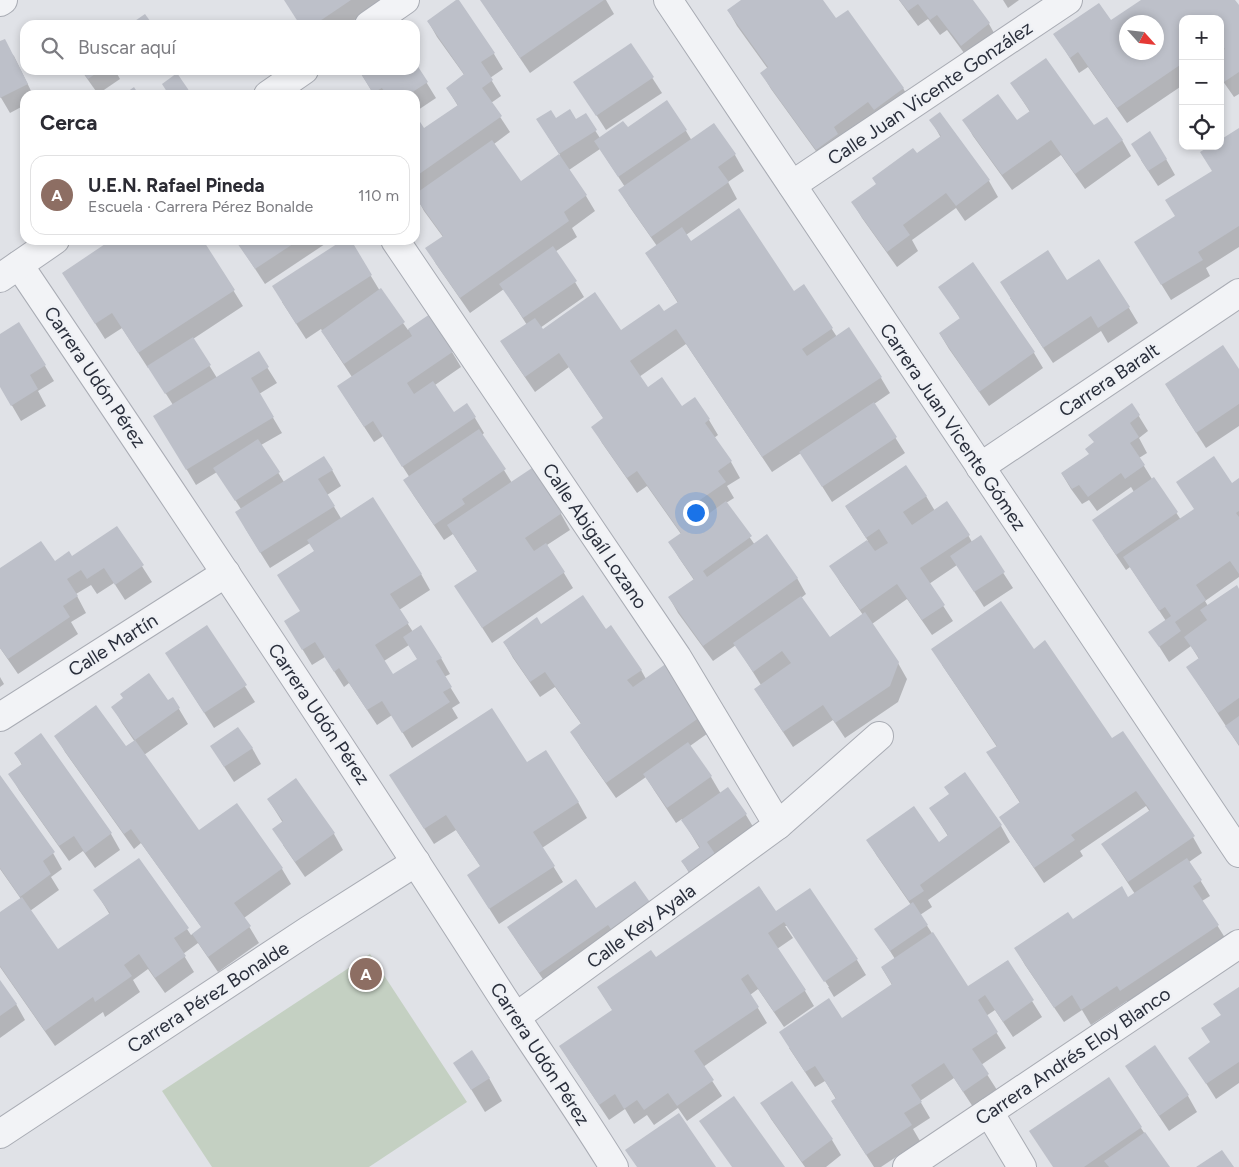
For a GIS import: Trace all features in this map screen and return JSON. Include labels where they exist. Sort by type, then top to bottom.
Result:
[{"type":"street","points":[[376,20],[405,0]]},
{"type":"street","name":"Carrera Juan Vicente Gómez","points":[[668,0],[1239,853]]},
{"type":"street","name":"Calle Juan Vicente González","points":[[792,185],[1068,0]]},
{"type":"street","points":[[280,90],[298,82]]},
{"type":"street","points":[[9,271],[48,245]]},
{"type":"street","name":"Calle Abigaíl Lozano","points":[[398,245],[677,656],[772,830]]},
{"type":"street","name":"Carrera Udón Pérez","points":[[9,271],[226,573],[360,775],[614,1167]]},
{"type":"street","name":"Carrera Baralt","points":[[980,467],[1239,293]]},
{"type":"street","name":"Calle Martín","points":[[0,717],[226,573]]},
{"type":"street","name":"Calle Key Ayala","points":[[516,1017],[772,830],[879,736]]},
{"type":"street","name":"Carrera Pérez Bonalde","points":[[0,1134],[309,930],[416,862]]},
{"type":"street","name":"Carrera Andrés Eloy Blanco","points":[[907,1167],[1239,944]]},
{"type":"street","points":[[989,1112],[1022,1167]]},
{"type":"green space","points":[[370,954],[467,1102],[369,1167],[212,1167],[162,1091]]},
{"type":"building","points":[[284,0],[351,0],[321,20],[297,20]]},
{"type":"building","points":[[456,0],[459,0],[495,53],[481,62],[493,80],[482,88],[502,116],[420,173],[420,122],[424,128],[458,105],[446,88],[464,74],[427,21]]},
{"type":"building","points":[[480,0],[604,0],[520,58]]},
{"type":"building","points":[[741,0],[823,0],[836,18],[848,10],[904,88],[874,110],[868,102],[834,127],[838,134],[816,150],[760,73],[768,67],[727,10]]},
{"type":"building","points":[[899,0],[973,0],[990,23],[961,46],[937,15],[930,20],[918,4],[908,11]]},
{"type":"building","points":[[1141,0],[1235,0],[1239,5],[1239,72],[1224,82],[1224,15],[1179,15],[1179,66],[1117,108],[1078,52],[1070,58],[1053,34],[1099,3],[1111,20]]},
{"type":"building","points":[[145,14],[149,20],[136,20]]},
{"type":"building","points":[[5,39],[20,68],[20,75],[23,75],[28,84],[0,98],[0,41]]},
{"type":"building","points":[[631,43],[654,77],[596,116],[573,82]]},
{"type":"building","points":[[1046,58],[1094,125],[1107,117],[1123,140],[1075,174],[1051,140],[1002,175],[962,120],[998,94],[1017,120],[1030,111],[1010,83]]},
{"type":"building","points":[[420,70],[428,82],[416,90],[383,90],[382,88],[371,90],[362,75],[420,75]]},
{"type":"building","points":[[85,75],[94,75],[88,79]]},
{"type":"building","points":[[174,75],[178,75],[189,90],[166,90],[162,84]]},
{"type":"building","points":[[667,100],[687,130],[618,177],[594,141],[623,121],[628,127]]},
{"type":"building","points":[[570,109],[576,119],[586,113],[597,130],[559,154],[536,119],[551,110],[556,118]]},
{"type":"building","points":[[940,112],[990,180],[956,206],[946,193],[903,225],[910,235],[887,252],[851,202],[876,184],[872,178],[913,148],[917,153],[941,136],[929,120]]},
{"type":"building","points":[[714,123],[736,154],[718,167],[729,182],[651,237],[618,190]]},
{"type":"building","points":[[1239,128],[1239,226],[1198,252],[1203,260],[1161,285],[1134,242],[1175,216],[1165,200],[1212,171],[1200,152],[1203,150],[1224,150],[1224,137]]},
{"type":"building","points":[[1150,131],[1167,159],[1148,171],[1131,144]]},
{"type":"building","points":[[492,140],[521,181],[559,154],[587,195],[564,212],[569,221],[460,298],[425,248],[443,236],[420,204],[420,190]]},
{"type":"building","points":[[739,208],[794,291],[804,284],[833,328],[802,349],[807,356],[849,327],[882,377],[762,457],[676,329],[630,361],[648,387],[662,377],[682,406],[695,397],[710,419],[705,423],[732,461],[718,471],[726,482],[697,502],[707,515],[726,501],[752,536],[703,571],[707,577],[767,534],[798,578],[703,646],[668,597],[694,579],[668,542],[681,533],[637,471],[627,478],[591,427],[603,418],[559,353],[525,377],[500,341],[535,318],[543,329],[595,292],[621,330],[659,304],[664,311],[678,302],[645,253],[682,227],[691,241]]},
{"type":"building","points":[[104,245],[206,245],[235,290],[138,353],[112,313],[95,324],[62,273]]},
{"type":"building","points":[[238,245],[291,245],[255,269]]},
{"type":"building","points":[[335,245],[354,245],[372,275],[296,324],[272,286]]},
{"type":"building","points":[[553,246],[577,281],[523,318],[499,284]]},
{"type":"building","points":[[1048,250],[1067,280],[1099,259],[1130,307],[1098,328],[1091,316],[1043,348],[1000,282]]},
{"type":"building","points":[[973,262],[1035,352],[979,392],[939,333],[960,318],[938,287]]},
{"type":"building","points":[[381,288],[405,322],[344,364],[321,331]]},
{"type":"building","points":[[430,314],[454,351],[407,383],[414,394],[433,381],[454,412],[467,403],[476,417],[402,467],[373,421],[364,427],[337,386],[412,336],[408,329]]},
{"type":"building","points":[[19,322],[46,365],[30,375],[38,389],[11,406],[0,387],[0,334]]},
{"type":"building","points":[[193,337],[211,365],[165,394],[147,366]]},
{"type":"building","points":[[1223,345],[1239,369],[1239,404],[1196,433],[1165,384]]},
{"type":"building","points":[[259,351],[269,367],[251,378],[274,417],[186,470],[153,416]]},
{"type":"building","points":[[874,402],[897,437],[822,487],[799,452]]},
{"type":"building","points":[[1132,403],[1140,415],[1130,423],[1139,437],[1130,443],[1145,465],[1125,479],[1121,473],[1088,497],[1079,485],[1072,489],[1061,473],[1089,454],[1085,449],[1094,442],[1088,435]]},
{"type":"building","points":[[479,429],[506,469],[462,499],[465,504],[434,525],[403,480]]},
{"type":"building","points":[[258,439],[280,472],[235,501],[213,468]]},
{"type":"building","points":[[324,456],[333,470],[318,479],[335,506],[260,553],[235,512]]},
{"type":"building","points":[[1214,456],[1232,483],[1239,478],[1239,511],[1236,513],[1239,517],[1239,574],[1230,561],[1196,585],[1206,600],[1175,622],[1181,631],[1159,647],[1148,632],[1171,616],[1165,607],[1159,611],[1123,557],[1194,509],[1176,482]]},
{"type":"building","points":[[906,465],[927,496],[903,512],[912,525],[947,501],[970,535],[920,568],[945,605],[922,620],[897,584],[860,610],[829,566],[867,540],[875,551],[888,543],[879,529],[866,538],[845,506]]},
{"type":"building","points":[[532,468],[562,513],[525,538],[534,551],[546,543],[565,572],[482,628],[454,586],[477,571],[447,525]]},
{"type":"building","points":[[1154,477],[1178,512],[1116,555],[1092,520]]},
{"type":"building","points":[[373,497],[422,574],[390,594],[409,623],[375,645],[393,674],[417,659],[403,637],[421,625],[442,658],[436,661],[452,687],[443,692],[450,702],[402,733],[382,701],[367,710],[339,668],[334,672],[315,642],[302,650],[284,621],[300,611],[277,575],[314,551],[307,540]]},
{"type":"building","points":[[117,526],[144,565],[115,585],[104,568],[87,579],[81,570],[67,579],[78,596],[63,606],[70,617],[8,659],[0,648],[0,568],[41,541],[55,561],[69,551],[72,556]]},
{"type":"building","points":[[981,535],[1005,572],[974,592],[950,556]]},
{"type":"building","points":[[1237,585],[1239,589],[1239,698],[1218,713],[1186,667],[1199,658],[1184,637],[1207,620],[1200,610]]},
{"type":"building","points":[[583,595],[606,629],[611,625],[642,670],[627,680],[633,687],[667,663],[703,715],[606,783],[570,732],[581,723],[545,672],[530,682],[503,642],[537,617],[541,624]]},
{"type":"building","points":[[801,596],[830,637],[865,612],[899,662],[890,686],[835,723],[823,705],[783,732],[754,689],[791,663],[782,651],[753,672],[733,643]]},
{"type":"building","points":[[1001,601],[1034,649],[1045,640],[1112,738],[1123,731],[1195,836],[1128,882],[1101,844],[1150,810],[1136,791],[1071,835],[1075,840],[1034,868],[999,817],[1020,802],[986,752],[997,746],[931,649]]},
{"type":"building","points":[[207,625],[247,685],[204,713],[165,653]]},
{"type":"building","points":[[149,673],[168,700],[173,697],[180,708],[135,740],[111,707],[123,698],[120,694]]},
{"type":"building","points":[[96,705],[126,746],[135,740],[199,830],[237,803],[283,868],[234,903],[251,926],[208,957],[192,934],[201,927],[131,829],[124,834],[54,736]]},
{"type":"building","points":[[492,708],[527,762],[546,750],[579,802],[533,832],[555,866],[489,909],[467,875],[480,866],[446,815],[424,829],[389,775]]},
{"type":"building","points":[[1239,716],[1239,745],[1225,726]]},
{"type":"building","points":[[238,727],[253,748],[224,767],[210,746]]},
{"type":"building","points":[[41,733],[112,833],[85,853],[74,836],[59,846],[8,774],[22,764],[14,753]]},
{"type":"building","points":[[688,742],[712,776],[667,808],[643,774]]},
{"type":"building","points":[[965,772],[1002,825],[920,885],[924,891],[909,901],[866,840],[914,806],[939,842],[948,835],[929,808],[949,794],[944,787]]},
{"type":"building","points":[[0,775],[55,852],[43,861],[51,874],[20,897],[0,868]]},
{"type":"building","points":[[296,778],[335,833],[295,862],[272,829],[283,821],[267,799]]},
{"type":"building","points":[[728,787],[747,814],[707,842],[718,858],[692,876],[681,861],[700,847],[681,820]]},
{"type":"building","points":[[139,858],[189,928],[174,938],[186,956],[155,978],[139,954],[124,965],[132,976],[95,1002],[93,997],[45,1031],[0,966],[0,912],[22,897],[58,949],[110,913],[93,890]]},
{"type":"building","points":[[1187,858],[1202,880],[1193,886],[1219,925],[1120,991],[1117,986],[1081,1010],[1072,995],[1054,1008],[1014,948],[1068,912],[1073,919],[1122,886],[1128,897]]},
{"type":"building","points":[[576,879],[596,908],[635,881],[652,905],[613,932],[608,925],[539,973],[507,927]]},
{"type":"building","points":[[759,886],[776,911],[810,888],[858,959],[824,982],[784,922],[768,933],[806,990],[774,1012],[748,974],[741,979],[759,1007],[694,1051],[714,1080],[677,1106],[668,1093],[644,1110],[637,1100],[624,1109],[615,1094],[599,1105],[559,1046],[612,1010],[597,987],[651,950],[656,957]]},
{"type":"building","points":[[913,902],[928,925],[890,951],[874,929]]},
{"type":"building","points":[[933,932],[968,986],[1008,960],[1034,1000],[1003,1022],[985,995],[978,1000],[998,1032],[972,1049],[989,1074],[963,1092],[944,1063],[911,1085],[922,1102],[904,1113],[912,1125],[866,1155],[831,1101],[836,1098],[815,1066],[805,1072],[779,1032],[829,998],[842,1018],[892,984],[881,967]]},
{"type":"building","points":[[0,980],[17,1004],[0,1016]]},
{"type":"building","points":[[1239,987],[1239,1062],[1206,1084],[1188,1058],[1210,1042],[1201,1028],[1221,1015],[1213,1004]]},
{"type":"building","points":[[1155,1045],[1189,1095],[1159,1116],[1125,1066]]},
{"type":"building","points":[[472,1050],[490,1078],[471,1090],[453,1063]]},
{"type":"building","points":[[1109,1077],[1142,1127],[1084,1167],[1053,1167],[1029,1131]]},
{"type":"building","points":[[792,1081],[833,1139],[802,1162],[760,1103]]},
{"type":"building","points":[[734,1096],[785,1167],[732,1167],[699,1121]]},
{"type":"building","points":[[679,1113],[716,1167],[637,1167],[625,1150]]},
{"type":"building","points":[[1145,1132],[1170,1167],[1109,1167],[1104,1161]]},
{"type":"building","points":[[1222,1150],[1234,1167],[1196,1167]]},
{"type":"place","name":"U.E.N. Rafael Pineda","points":[[366,974]]}]
